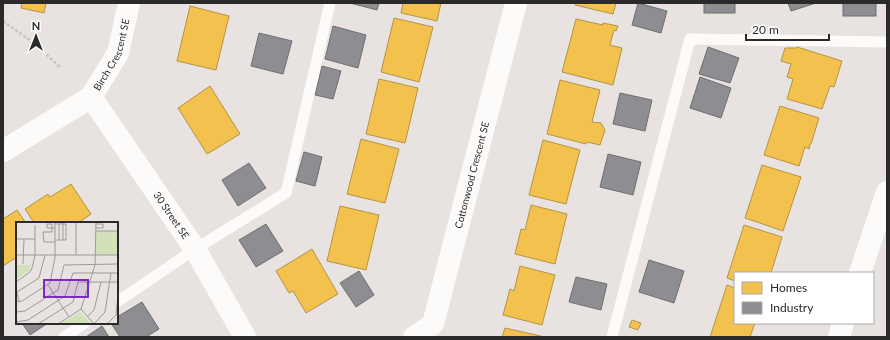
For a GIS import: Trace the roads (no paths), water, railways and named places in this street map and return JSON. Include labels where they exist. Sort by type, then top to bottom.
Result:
[{"type":"street","name":"Birch Crescent SE","points":[[3,151],[91,97],[118,52],[129,3]]},
{"type":"street","name":"Cottonwood Crescent SE","points":[[414,337],[433,324],[516,3]]},
{"type":"street","name":"30 Street SE","points":[[91,97],[195,249],[245,337]]},
{"type":"street","points":[[860,272],[887,192]]},
{"type":"street","points":[[838,337],[843,324]]},
{"type":"lane","points":[[118,301],[195,249],[286,193],[330,3]]},
{"type":"lane","points":[[612,337],[690,39],[887,42]]},
{"type":"lane","points":[[64,337],[84,324]]}]
